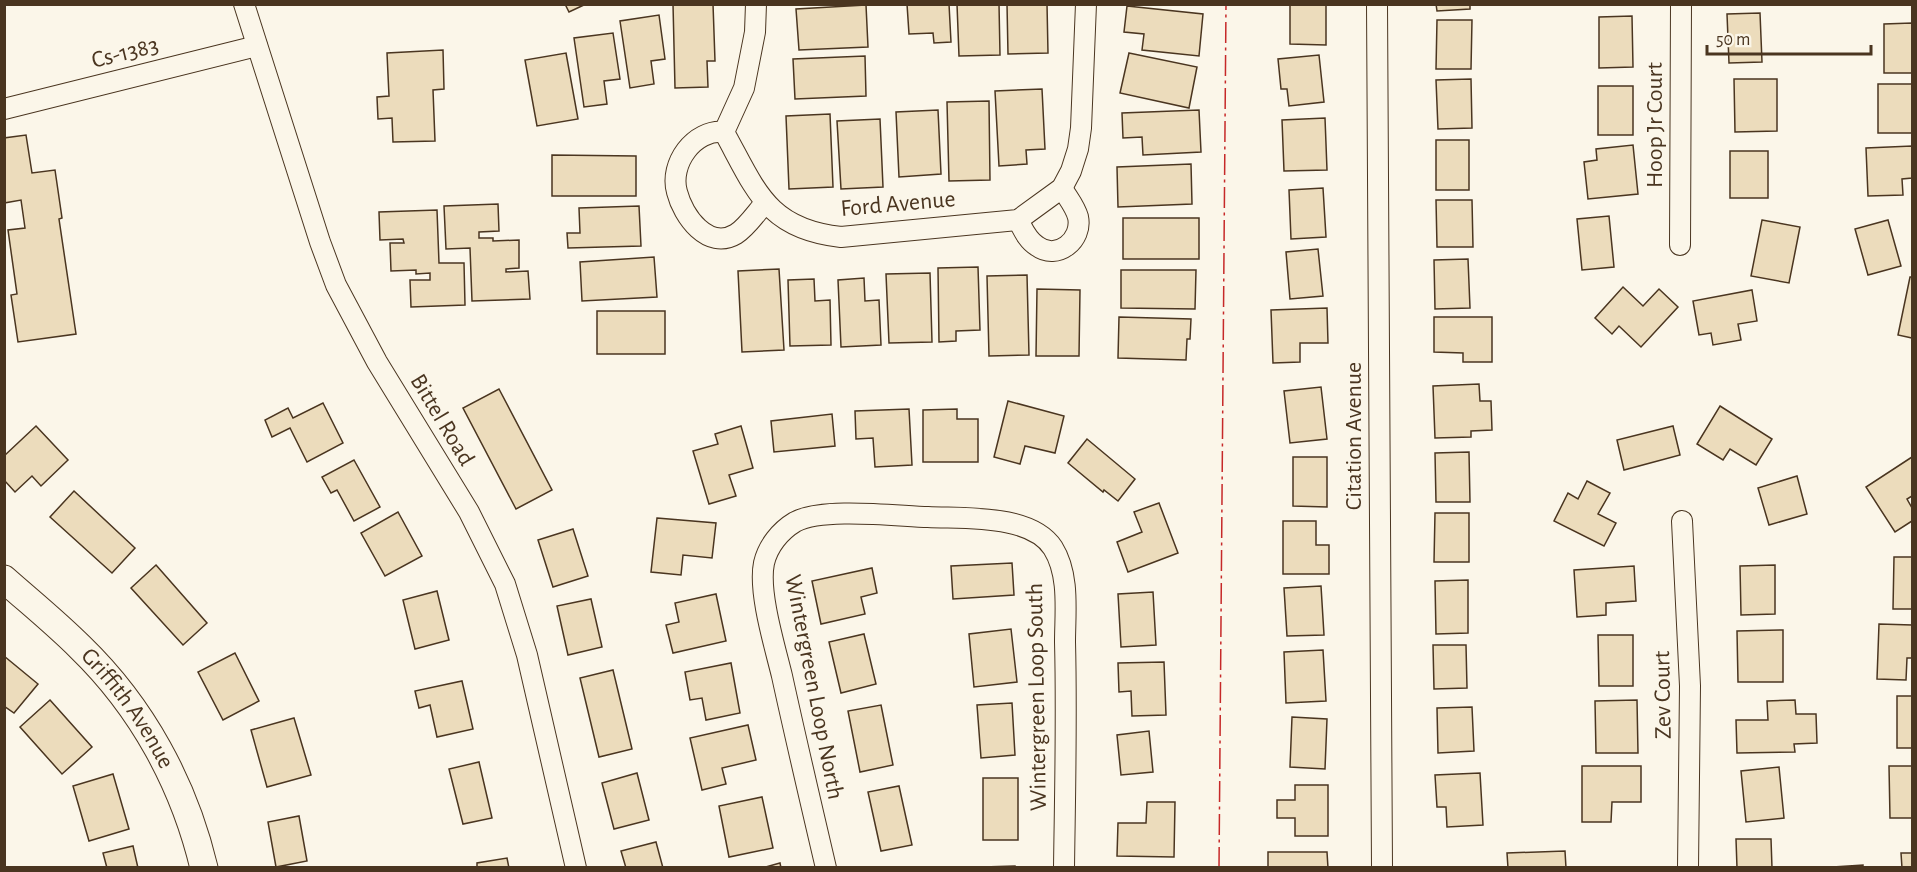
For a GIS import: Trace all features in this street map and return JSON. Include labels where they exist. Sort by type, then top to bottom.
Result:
[{"type":"street","name":"Bittel Road","points":[[244,4],[320,242],[336,285],[377,362],[469,512],[505,584],[527,655],[576,867]]},
{"type":"street","points":[[756,4],[755,32],[744,88],[724,132],[706,134],[693,142],[683,154],[676,185],[692,223],[702,232],[713,237],[726,238],[737,233],[765,203]]},
{"type":"street","points":[[1062,188],[1076,211],[1079,226],[1076,236],[1066,247],[1054,251],[1038,248],[1018,220],[1062,188],[1078,150],[1086,4]]},
{"type":"street","name":"Citation Avenue","points":[[1377,4],[1382,867]]},
{"type":"street","name":"Hoop Jr Court","points":[[1680,245],[1681,4]]},
{"type":"street","name":"Cs-1383","points":[[4,110],[257,46]]},
{"type":"street","name":"Ford Avenue","points":[[724,132],[765,203],[785,220],[820,234],[841,237],[1018,220]]},
{"type":"street","name":"Wintergreen Loop North","points":[[826,867],[773,640],[763,584],[765,563],[778,535],[805,519],[827,514],[897,516]]},
{"type":"street","name":"Wintergreen Loop South","points":[[897,516],[989,520],[1028,527],[1043,536],[1053,549],[1061,566],[1064,588],[1066,680],[1064,867]]},
{"type":"street","name":"Zev Court","points":[[1682,521],[1690,686],[1688,867]]},
{"type":"street","name":"Griffith Avenue","points":[[4,579],[80,647],[111,680],[138,715],[161,753],[182,795],[198,841],[204,867]]},
{"type":"building","points":[[565,4],[586,4],[569,12]]},
{"type":"building","points":[[673,4],[713,4],[715,61],[707,61],[708,87],[675,88]]},
{"type":"building","points":[[907,4],[949,4],[951,42],[934,43],[933,33],[909,34]]},
{"type":"building","points":[[957,4],[999,4],[1000,55],[959,56]]},
{"type":"building","points":[[1007,4],[1047,4],[1048,53],[1008,54]]},
{"type":"building","points":[[1290,4],[1326,4],[1326,45],[1290,44]]},
{"type":"building","points":[[1436,4],[1470,4],[1470,9],[1437,11]]},
{"type":"building","points":[[866,5],[868,47],[799,50],[796,9]]},
{"type":"building","points":[[1127,6],[1203,14],[1199,56],[1142,50],[1144,34],[1124,32]]},
{"type":"building","points":[[1760,13],[1762,62],[1729,63],[1727,14]]},
{"type":"building","points":[[659,15],[665,59],[651,61],[654,84],[630,88],[620,21]]},
{"type":"building","points":[[1632,16],[1633,67],[1599,68],[1599,17]]},
{"type":"building","points":[[1437,20],[1472,20],[1471,69],[1436,69]]},
{"type":"building","points":[[1912,23],[1912,73],[1884,73],[1884,24]]},
{"type":"building","points":[[613,33],[620,79],[604,81],[607,104],[584,107],[574,38]]},
{"type":"building","points":[[443,50],[444,89],[433,90],[435,141],[393,142],[392,118],[378,119],[377,97],[389,96],[387,53]]},
{"type":"building","points":[[566,53],[578,119],[537,126],[525,60]]},
{"type":"building","points":[[1129,53],[1197,67],[1189,108],[1120,93]]},
{"type":"building","points":[[1319,55],[1324,102],[1289,106],[1287,89],[1281,89],[1278,59]]},
{"type":"building","points":[[865,56],[866,96],[795,99],[793,59]]},
{"type":"building","points":[[1471,79],[1472,128],[1438,129],[1436,80]]},
{"type":"building","points":[[1734,79],[1777,79],[1777,131],[1735,132]]},
{"type":"building","points":[[1878,84],[1912,84],[1912,133],[1878,133]]},
{"type":"building","points":[[1598,86],[1633,86],[1633,135],[1598,135]]},
{"type":"building","points":[[1042,89],[1045,149],[1026,150],[1027,164],[999,166],[995,91]]},
{"type":"building","points":[[989,101],[990,180],[949,181],[947,102]]},
{"type":"building","points":[[938,110],[941,174],[899,177],[896,112]]},
{"type":"building","points":[[1199,110],[1201,152],[1143,155],[1142,137],[1123,138],[1122,113]]},
{"type":"building","points":[[830,114],[833,187],[789,189],[786,116]]},
{"type":"building","points":[[1325,118],[1327,170],[1284,171],[1282,120]]},
{"type":"building","points":[[880,119],[883,187],[841,189],[837,121]]},
{"type":"building","points":[[26,135],[32,173],[55,170],[62,218],[59,219],[76,334],[18,342],[11,295],[17,294],[8,230],[25,228],[21,200],[4,203],[4,138]]},
{"type":"building","points":[[1436,140],[1469,140],[1469,190],[1436,190]]},
{"type":"building","points":[[1633,145],[1638,194],[1588,199],[1584,162],[1597,160],[1596,149]]},
{"type":"building","points":[[1912,146],[1912,178],[1902,179],[1903,195],[1868,196],[1866,148]]},
{"type":"building","points":[[1730,151],[1768,151],[1768,198],[1730,198]]},
{"type":"building","points":[[552,155],[636,156],[636,196],[552,196]]},
{"type":"building","points":[[1191,164],[1192,204],[1118,207],[1117,167]]},
{"type":"building","points":[[1323,188],[1326,237],[1291,239],[1289,190]]},
{"type":"building","points":[[1436,200],[1472,200],[1473,247],[1437,247]]},
{"type":"building","points":[[498,204],[499,231],[479,232],[479,238],[493,238],[493,241],[519,240],[519,268],[506,269],[506,272],[528,271],[530,299],[472,301],[470,248],[446,249],[444,206]]},
{"type":"building","points":[[639,206],[641,246],[568,248],[567,233],[580,233],[579,208]]},
{"type":"building","points":[[437,210],[439,263],[464,263],[465,305],[411,307],[410,280],[430,280],[430,273],[416,274],[416,270],[391,271],[390,243],[404,243],[403,239],[380,240],[379,212]]},
{"type":"building","points":[[1609,216],[1614,267],[1582,270],[1577,219]]},
{"type":"building","points":[[1123,218],[1199,218],[1199,259],[1123,259]]},
{"type":"building","points":[[1762,220],[1800,227],[1789,283],[1751,276]]},
{"type":"building","points":[[1888,220],[1901,266],[1868,275],[1855,229]]},
{"type":"building","points":[[1318,249],[1323,296],[1290,299],[1286,252]]},
{"type":"building","points":[[654,257],[657,297],[582,301],[580,262]]},
{"type":"building","points":[[1468,259],[1470,308],[1435,309],[1434,260]]},
{"type":"building","points":[[978,267],[980,330],[956,331],[956,341],[939,342],[938,268]]},
{"type":"building","points":[[779,269],[784,350],[742,352],[738,271]]},
{"type":"building","points":[[1121,270],[1196,270],[1195,309],[1121,308]]},
{"type":"building","points":[[930,273],[932,342],[889,343],[886,274]]},
{"type":"building","points":[[1027,275],[1029,355],[989,356],[987,276]]},
{"type":"building","points":[[1910,277],[1912,277],[1912,338],[1898,335]]},
{"type":"building","points":[[864,278],[865,301],[879,300],[881,345],[841,347],[838,280]]},
{"type":"building","points":[[814,279],[815,301],[830,300],[831,345],[790,346],[788,280]]},
{"type":"building","points":[[1623,287],[1643,306],[1659,289],[1678,307],[1641,347],[1619,326],[1612,334],[1595,318]]},
{"type":"building","points":[[1037,289],[1080,290],[1079,356],[1036,356]]},
{"type":"building","points":[[1752,290],[1757,321],[1738,324],[1741,340],[1713,345],[1711,333],[1699,335],[1693,301]]},
{"type":"building","points":[[1327,308],[1328,343],[1300,343],[1300,362],[1273,363],[1271,310]]},
{"type":"building","points":[[597,311],[665,311],[665,354],[597,354]]},
{"type":"building","points":[[1119,317],[1191,319],[1186,360],[1118,358]]},
{"type":"building","points":[[1434,317],[1492,317],[1492,362],[1463,362],[1463,353],[1434,352]]},
{"type":"building","points":[[1479,384],[1480,401],[1491,401],[1492,430],[1471,431],[1471,437],[1435,438],[1433,386]]},
{"type":"building","points":[[1321,387],[1327,439],[1290,443],[1284,391]]},
{"type":"building","points":[[499,389],[552,490],[516,509],[463,408]]},
{"type":"building","points":[[1008,401],[1064,416],[1055,453],[1025,446],[1020,464],[994,457]]},
{"type":"building","points":[[323,403],[343,443],[307,462],[290,428],[272,437],[265,420],[288,408],[293,418]]},
{"type":"building","points":[[1720,406],[1772,439],[1756,465],[1730,449],[1723,460],[1697,444]]},
{"type":"building","points":[[909,409],[912,465],[875,467],[873,438],[856,439],[855,411]]},
{"type":"building","points":[[957,409],[957,419],[978,419],[978,462],[923,462],[923,410]]},
{"type":"building","points":[[832,414],[835,446],[774,452],[771,421]]},
{"type":"building","points":[[36,426],[68,460],[41,486],[32,476],[15,492],[4,480],[4,456]]},
{"type":"building","points":[[741,426],[753,468],[729,475],[736,496],[709,504],[693,451],[718,444],[715,434]]},
{"type":"building","points":[[1673,426],[1680,455],[1624,470],[1617,440]]},
{"type":"building","points":[[1087,439],[1135,479],[1118,501],[1104,490],[1103,492],[1068,463]]},
{"type":"building","points":[[1469,452],[1470,502],[1436,502],[1435,453]]},
{"type":"building","points":[[1293,457],[1327,457],[1327,507],[1293,506]]},
{"type":"building","points":[[1912,457],[1912,496],[1907,499],[1912,508],[1912,521],[1895,532],[1866,487]]},
{"type":"building","points":[[354,460],[380,507],[354,521],[337,490],[331,493],[322,477]]},
{"type":"building","points":[[1797,476],[1807,514],[1769,525],[1758,488]]},
{"type":"building","points":[[1587,481],[1610,493],[1598,514],[1616,523],[1604,546],[1554,521],[1568,493],[1578,499]]},
{"type":"building","points":[[74,491],[135,548],[112,573],[50,517]]},
{"type":"building","points":[[1159,503],[1178,553],[1128,572],[1117,542],[1142,532],[1134,512]]},
{"type":"building","points":[[398,512],[422,556],[385,576],[361,533]]},
{"type":"building","points":[[1435,513],[1469,513],[1469,562],[1434,562]]},
{"type":"building","points":[[657,518],[716,523],[712,558],[683,555],[681,575],[651,572]]},
{"type":"building","points":[[1283,521],[1316,521],[1316,545],[1329,545],[1329,574],[1283,574]]},
{"type":"building","points":[[573,529],[588,576],[553,587],[538,540]]},
{"type":"building","points":[[1894,557],[1912,557],[1912,609],[1893,609]]},
{"type":"building","points":[[1012,563],[1014,595],[953,599],[951,566]]},
{"type":"building","points":[[156,565],[207,623],[183,645],[131,588]]},
{"type":"building","points":[[1775,565],[1775,614],[1741,615],[1740,566]]},
{"type":"building","points":[[1634,566],[1636,601],[1606,603],[1606,615],[1577,617],[1574,570]]},
{"type":"building","points":[[872,568],[877,593],[861,597],[865,614],[821,624],[812,581]]},
{"type":"building","points":[[1468,580],[1468,633],[1436,634],[1435,581]]},
{"type":"building","points":[[1321,586],[1324,635],[1287,636],[1284,588]]},
{"type":"building","points":[[437,591],[449,640],[415,649],[403,600]]},
{"type":"building","points":[[1153,592],[1156,645],[1121,647],[1118,594]]},
{"type":"building","points":[[716,594],[726,641],[673,653],[666,625],[679,622],[675,603]]},
{"type":"building","points":[[591,599],[602,647],[568,655],[557,606]]},
{"type":"building","points":[[1879,624],[1912,625],[1912,658],[1907,658],[1906,680],[1877,679]]},
{"type":"building","points":[[1011,629],[1017,682],[974,687],[969,634]]},
{"type":"building","points":[[1783,630],[1783,682],[1738,682],[1737,631]]},
{"type":"building","points":[[864,634],[876,684],[841,693],[829,642]]},
{"type":"building","points":[[1598,635],[1633,635],[1633,686],[1599,686]]},
{"type":"building","points":[[1433,645],[1466,645],[1467,688],[1434,689]]},
{"type":"building","points":[[1323,650],[1326,701],[1286,703],[1284,652]]},
{"type":"building","points":[[235,653],[259,701],[223,720],[198,672]]},
{"type":"building","points":[[4,656],[38,684],[14,713],[4,706]]},
{"type":"building","points":[[1164,662],[1166,715],[1132,716],[1131,691],[1119,692],[1118,663]]},
{"type":"building","points":[[731,663],[740,713],[706,720],[702,698],[690,700],[685,672]]},
{"type":"building","points":[[613,670],[632,749],[599,757],[580,678]]},
{"type":"building","points":[[462,681],[473,729],[437,737],[430,705],[419,708],[415,691]]},
{"type":"building","points":[[1897,696],[1912,696],[1912,748],[1897,748]]},
{"type":"building","points":[[50,700],[92,747],[62,774],[20,727]]},
{"type":"building","points":[[1637,700],[1638,753],[1596,753],[1595,701]]},
{"type":"building","points":[[1795,700],[1796,714],[1816,714],[1817,743],[1794,744],[1795,752],[1737,753],[1736,720],[1768,720],[1767,701]]},
{"type":"building","points":[[1012,703],[1015,755],[981,758],[977,705]]},
{"type":"building","points":[[881,705],[893,765],[860,772],[848,711]]},
{"type":"building","points":[[1472,707],[1474,751],[1438,753],[1437,708]]},
{"type":"building","points":[[1292,717],[1327,719],[1325,769],[1290,767]]},
{"type":"building","points":[[294,718],[311,775],[267,787],[251,730]]},
{"type":"building","points":[[748,725],[756,760],[722,768],[726,784],[702,790],[690,738]]},
{"type":"building","points":[[1149,731],[1153,772],[1121,775],[1117,735]]},
{"type":"building","points":[[479,762],[492,818],[463,824],[449,769]]},
{"type":"building","points":[[1582,766],[1641,766],[1641,802],[1612,802],[1611,822],[1582,822]]},
{"type":"building","points":[[1889,766],[1912,766],[1912,818],[1890,818]]},
{"type":"building","points":[[1779,767],[1784,818],[1746,822],[1741,771]]},
{"type":"building","points":[[637,773],[649,820],[614,829],[602,783]]},
{"type":"building","points":[[1480,773],[1483,825],[1447,827],[1446,807],[1437,807],[1435,775]]},
{"type":"building","points":[[113,774],[129,829],[89,841],[73,786]]},
{"type":"building","points":[[983,778],[1018,778],[1018,840],[983,840]]},
{"type":"building","points":[[1295,785],[1328,785],[1328,836],[1295,836],[1295,818],[1277,818],[1277,800],[1295,800]]},
{"type":"building","points":[[899,786],[912,845],[881,851],[868,792]]},
{"type":"building","points":[[762,797],[773,848],[729,857],[719,806]]},
{"type":"building","points":[[1147,802],[1175,802],[1174,857],[1117,856],[1118,823],[1146,823]]},
{"type":"building","points":[[299,816],[307,861],[276,867],[268,822]]},
{"type":"building","points":[[1736,839],[1771,839],[1772,868],[1737,868]]},
{"type":"building","points":[[656,842],[663,868],[626,868],[621,851]]},
{"type":"building","points":[[133,846],[138,868],[107,868],[103,853]]},
{"type":"building","points":[[1565,851],[1566,868],[1508,868],[1507,853]]},
{"type":"building","points":[[1268,852],[1327,852],[1328,868],[1268,868]]},
{"type":"building","points":[[1901,853],[1912,853],[1912,868],[1902,868]]},
{"type":"building","points":[[507,858],[509,868],[477,868],[477,863]]},
{"type":"building","points":[[780,863],[781,868],[762,868]]},
{"type":"building","points":[[1863,865],[1863,868],[1817,868]]},
{"type":"building","points":[[1015,866],[1015,868],[983,868],[983,867]]},
{"type":"power","points":[[1219,868],[1226,4]]}]
